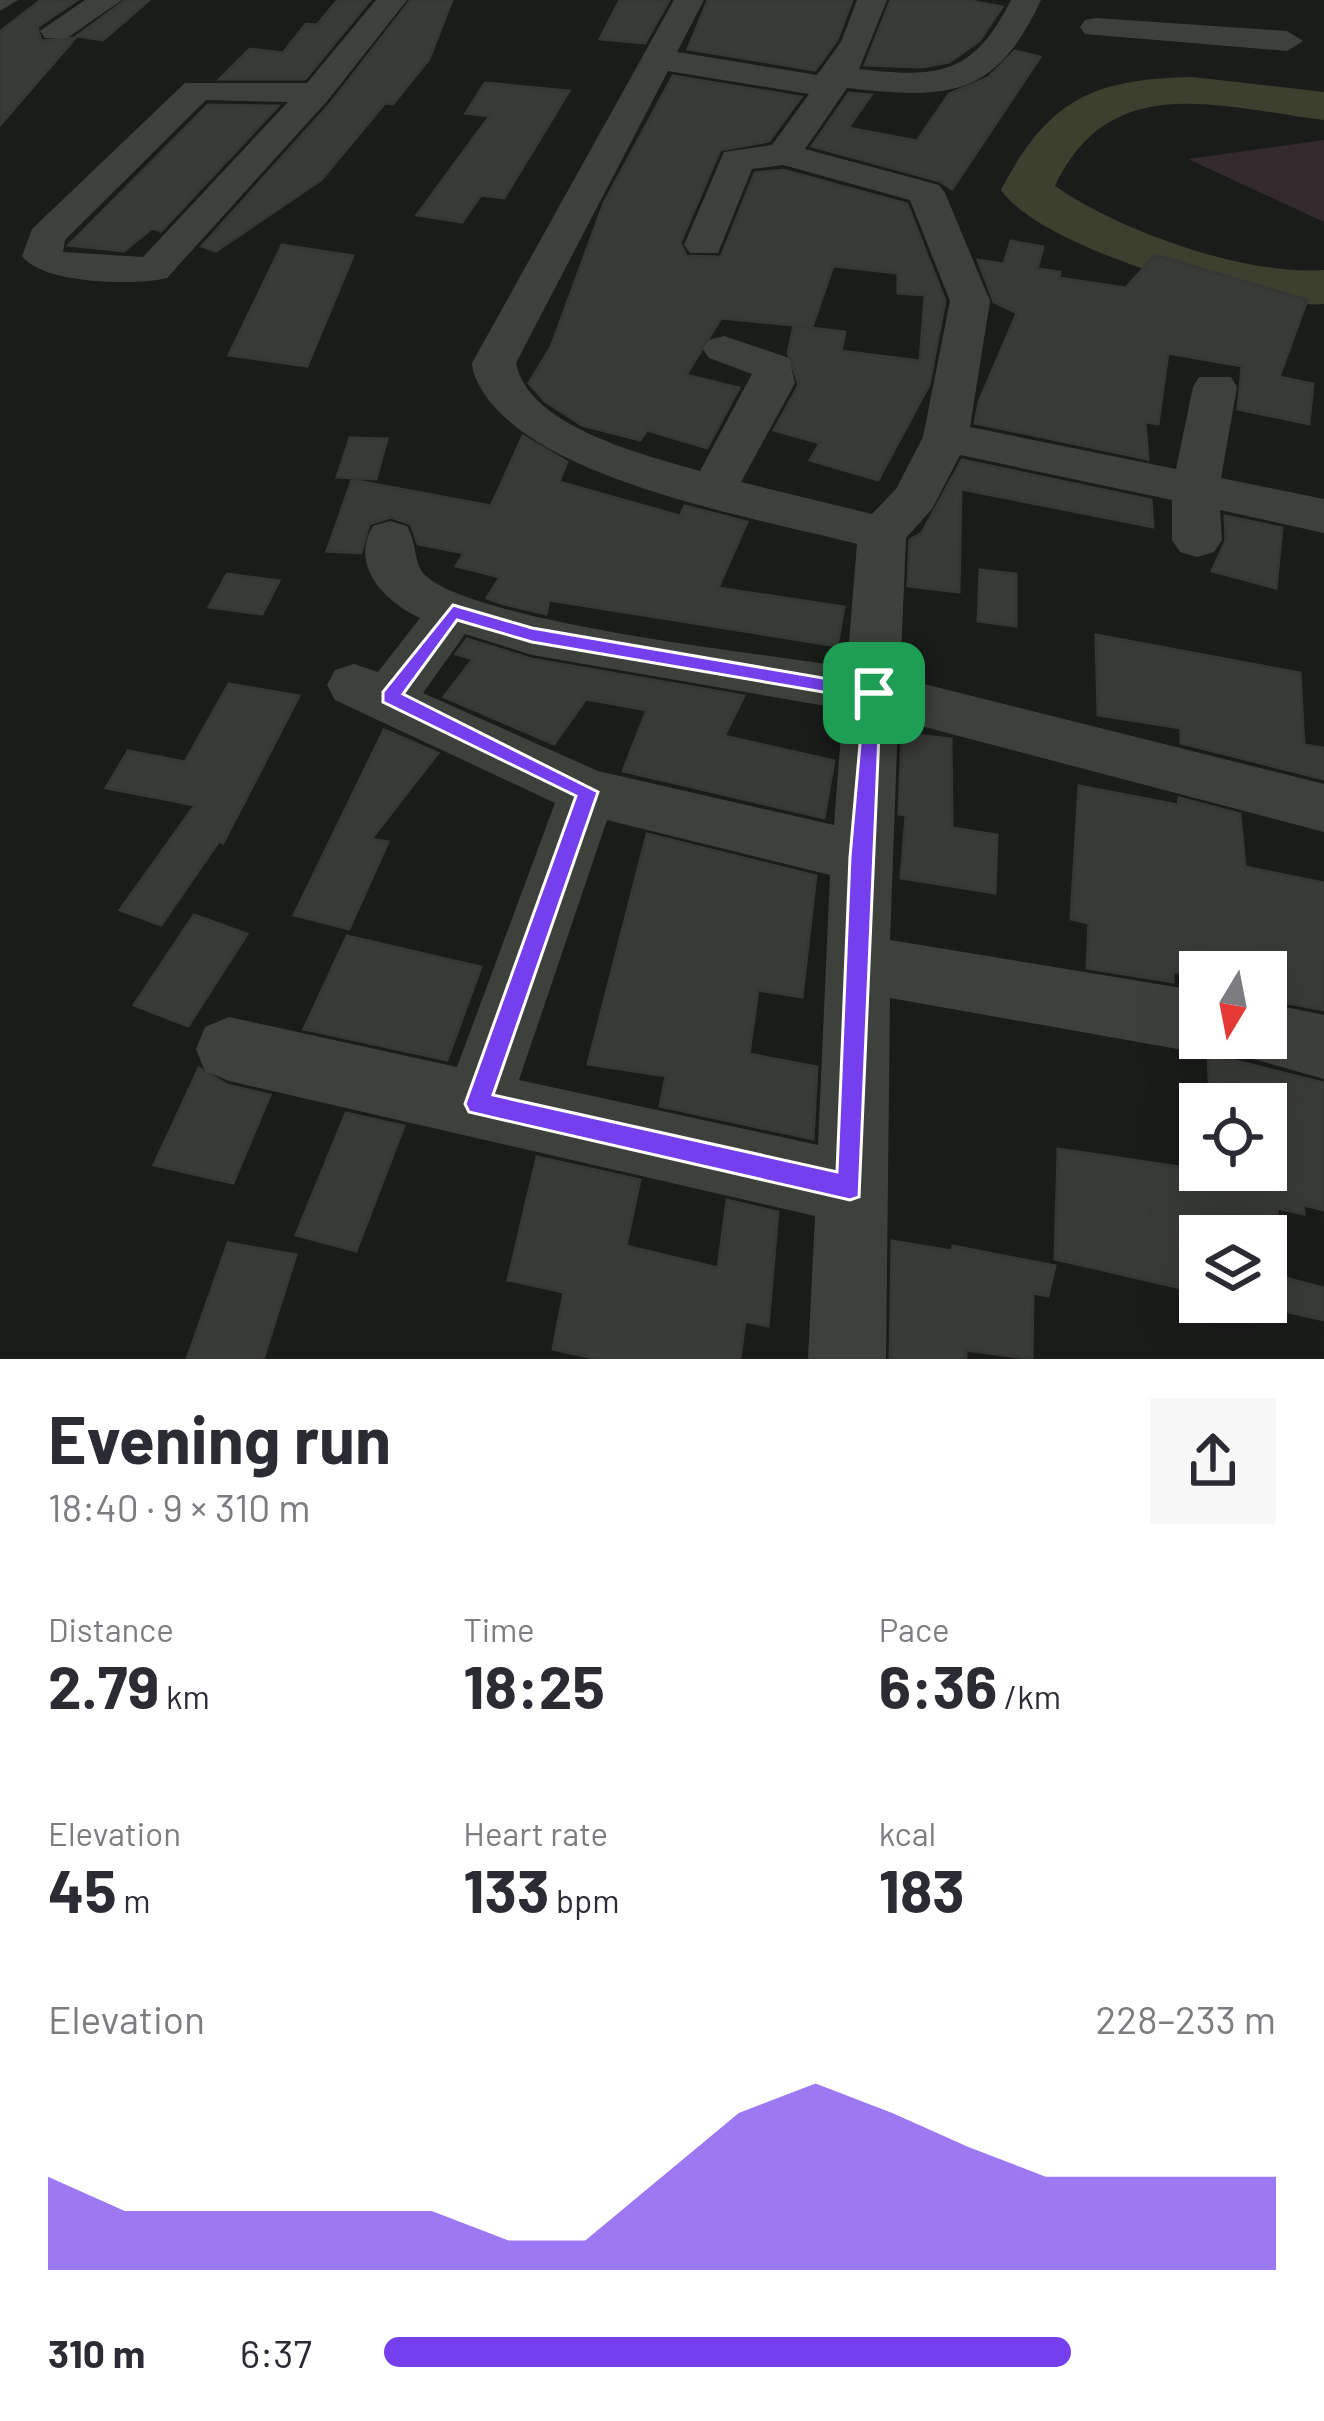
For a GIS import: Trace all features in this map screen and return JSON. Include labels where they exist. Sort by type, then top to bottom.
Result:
[{"type":"street","points":[[56,31],[107,0]]},
{"type":"street","points":[[316,93],[197,90],[46,237],[42,256],[56,265],[153,270],[316,93],[392,0]]},
{"type":"street","points":[[689,0],[494,363],[494,376],[528,420],[625,464],[882,534]]},
{"type":"street","points":[[784,154],[830,81],[855,55],[872,0]]},
{"type":"street","points":[[657,59],[830,81],[915,82],[967,73],[997,53],[1026,0]]},
{"type":"street","points":[[1267,7],[1287,40]]},
{"type":"street","points":[[1096,27],[1324,44]]},
{"type":"street","points":[[704,245],[736,160],[784,154],[886,178],[930,198],[970,301],[946,437],[915,498],[882,534],[861,857],[847,1359]]},
{"type":"street","points":[[714,487],[773,383],[774,367],[724,349]]},
{"type":"street","points":[[1197,540],[1195,489],[1215,388]]},
{"type":"street","points":[[946,437],[1324,517]]},
{"type":"street","points":[[390,538],[394,574],[412,593],[453,612],[532,635],[874,693],[1324,808]]},
{"type":"street","points":[[453,612],[372,691],[588,792],[861,857]]},
{"type":"street","points":[[478,1104],[588,792]]},
{"type":"street","points":[[859,964],[1179,1018]]},
{"type":"street","points":[[1287,1039],[1324,1047]]},
{"type":"street","points":[[230,1049],[850,1187]]},
{"type":"shaded area","points":[[1324,140],[1324,222],[1188,159]]},
{"type":"building","points":[[41,0],[77,0],[37,27],[41,41],[75,38],[0,125],[0,32]]},
{"type":"building","points":[[126,0],[149,0],[103,40],[77,36]]},
{"type":"building","points":[[338,0],[370,0],[305,79],[220,79],[250,49],[283,53],[306,24],[317,25]]},
{"type":"building","points":[[411,0],[452,0],[429,59],[393,104],[385,103],[321,180],[216,251],[202,246],[331,103]]},
{"type":"building","points":[[620,0],[669,0],[645,43],[600,39]]},
{"type":"building","points":[[708,0],[852,0],[837,40],[815,70],[688,49]]},
{"type":"building","points":[[891,0],[966,0],[1002,7],[979,41],[949,62],[922,67],[865,65]]},
{"type":"building","points":[[1015,51],[1040,57],[952,189],[940,181],[812,146],[849,93],[871,95],[848,128],[917,141],[949,94],[988,78]]},
{"type":"building","points":[[673,76],[801,97],[769,141],[720,150],[680,243],[686,256],[721,257],[755,173],[783,170],[907,204],[945,301],[929,385],[878,480],[810,460],[820,443],[774,430],[799,385],[788,353],[794,326],[845,332],[841,351],[920,361],[925,295],[898,293],[898,273],[833,266],[812,327],[721,318],[686,375],[739,388],[707,448],[647,430],[640,440],[582,425],[545,401],[529,383],[551,347],[604,203]]},
{"type":"building","points":[[485,83],[569,91],[504,198],[481,195],[462,222],[417,215],[490,116],[466,113]]},
{"type":"building","points":[[208,105],[278,106],[161,231],[152,228],[124,251],[69,245]]},
{"type":"building","points":[[1011,241],[1043,247],[1037,269],[1060,272],[1059,278],[1126,288],[1155,255],[1307,300],[1279,377],[1313,384],[1309,424],[1238,409],[1242,366],[1168,353],[1158,424],[1145,422],[1148,459],[975,423],[979,402],[1017,313],[994,302],[978,260],[1004,264]]},
{"type":"building","points":[[282,245],[353,256],[307,366],[229,355]]},
{"type":"building","points":[[523,436],[567,462],[559,482],[680,516],[685,506],[747,522],[718,588],[844,607],[837,646],[549,600],[546,614],[504,604],[487,598],[500,577],[456,566],[464,553],[418,544],[411,524],[391,517],[369,524],[361,553],[327,551],[352,480],[491,506]]},
{"type":"building","points":[[350,438],[387,439],[376,479],[337,477]]},
{"type":"building","points":[[962,460],[1151,500],[1153,527],[961,489],[959,592],[908,586],[910,540],[922,533]]},
{"type":"building","points":[[1225,516],[1282,528],[1276,588],[1212,571],[1226,540]]},
{"type":"building","points":[[980,570],[1016,574],[1016,626],[978,621]]},
{"type":"building","points":[[227,574],[279,581],[262,614],[209,607]]},
{"type":"building","points":[[1096,635],[1300,673],[1304,745],[1324,748],[1324,779],[1181,743],[1181,728],[1098,715]]},
{"type":"building","points":[[467,639],[531,659],[744,696],[724,736],[834,761],[824,818],[623,771],[647,710],[586,699],[554,744],[444,697],[473,659],[456,654]]},
{"type":"building","points":[[229,684],[299,696],[223,843],[219,841],[161,925],[120,910],[195,805],[106,788],[128,751],[185,762]]},
{"type":"building","points":[[384,730],[438,753],[371,839],[388,842],[349,929],[294,915]]},
{"type":"building","points":[[902,733],[951,739],[952,828],[997,835],[995,893],[901,878],[906,815],[899,814]]},
{"type":"building","points":[[1079,786],[1178,805],[1179,798],[1240,814],[1245,867],[1324,883],[1324,1010],[1287,1003],[1287,951],[1179,951],[1179,972],[1173,972],[1173,982],[1087,968],[1089,923],[1071,919]]},
{"type":"building","points":[[647,834],[816,876],[802,997],[758,990],[749,1054],[817,1067],[813,1139],[660,1106],[666,1076],[588,1064]]},
{"type":"building","points":[[194,915],[247,934],[188,1026],[134,1005]]},
{"type":"building","points":[[347,936],[481,967],[447,1060],[304,1029]]},
{"type":"building","points":[[1208,1059],[1228,1059],[1324,1083],[1324,1210],[1303,1205],[1304,1214],[1277,1208],[1278,1215],[1179,1215],[1179,1287],[1055,1259],[1058,1149],[1179,1167],[1179,1191],[1287,1191],[1287,1083],[1209,1083]]},
{"type":"building","points":[[199,1068],[227,1085],[270,1095],[233,1183],[154,1165]]},
{"type":"building","points":[[346,1113],[404,1126],[356,1251],[296,1235]]},
{"type":"building","points":[[537,1157],[640,1180],[626,1246],[718,1268],[727,1200],[778,1212],[768,1326],[745,1321],[740,1359],[598,1359],[553,1349],[564,1292],[508,1280]]},
{"type":"building","points":[[892,1241],[952,1251],[953,1246],[1055,1266],[1048,1296],[1033,1293],[1032,1359],[966,1350],[966,1359],[890,1359]]},
{"type":"building","points":[[228,1243],[296,1255],[263,1359],[187,1359]]},
{"type":"building","points":[[1287,1278],[1324,1288],[1324,1320],[1287,1312]]},
{"type":"waterway","points":[[1324,106],[1192,91],[1150,92],[1112,100],[1077,117],[1049,146],[1027,190],[1094,228],[1193,266],[1260,284],[1324,287]]},
{"type":"route","points":[[453,612],[532,635],[874,693],[861,857],[850,1187],[478,1104],[588,792],[390,697],[453,612]]}]
